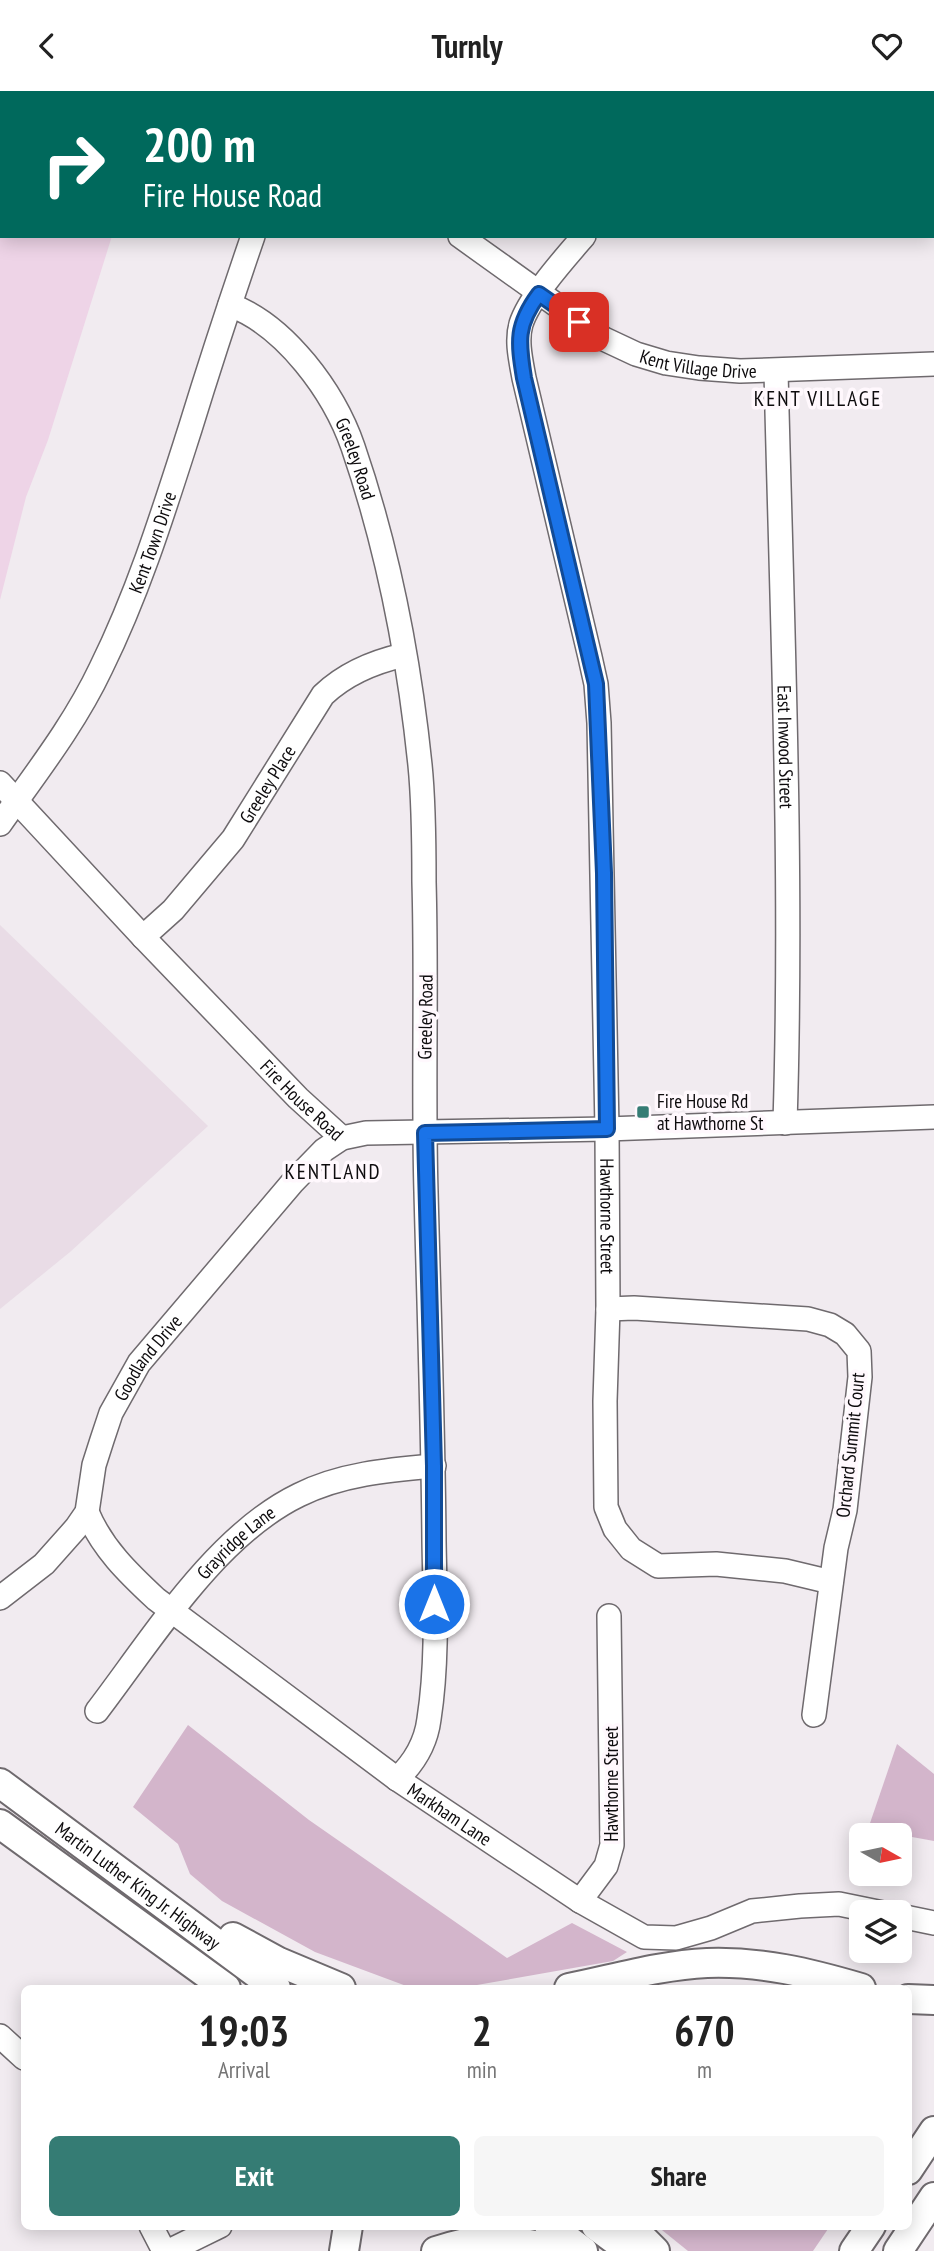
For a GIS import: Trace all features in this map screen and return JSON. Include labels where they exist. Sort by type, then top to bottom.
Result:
[{"type":"main road","name":"Martin Luther King Jr. Highway","points":[[0,1783],[272,1985]]},
{"type":"main road","name":"Martin Luther King Jr. Highway","points":[[0,1824],[222,1985]]},
{"type":"main road","points":[[131,1880],[198,1915],[257,1951],[334,1985]]},
{"type":"main road","points":[[161,1943],[210,1985]]},
{"type":"main road","points":[[584,1985],[679,1966],[729,1963],[790,1969],[849,1985]]},
{"type":"main road","points":[[682,1985],[738,1980],[769,1985]]},
{"type":"main road","points":[[912,1999],[934,2000]]},
{"type":"main road","points":[[912,2164],[934,2131]]},
{"type":"main road","points":[[898,2251],[934,2197]]},
{"type":"main road","points":[[344,2251],[347,2230]]},
{"type":"main road","points":[[554,2230],[583,2251]]},
{"type":"main road","points":[[601,2230],[630,2251]]},
{"type":"main road","points":[[635,2230],[655,2251]]},
{"type":"main road","points":[[841,2251],[850,2230]]},
{"type":"main road","points":[[854,2251],[868,2230]]},
{"type":"main road","points":[[916,2251],[934,2230]]},
{"type":"main road","points":[[436,2251],[469,2241],[486,2240],[521,2242],[554,2251]]},
{"type":"street","name":"Kent Town Drive","points":[[0,824],[42,768],[73,720],[101,670],[125,617],[166,506],[252,238]]},
{"type":"street","name":"Kent Village Drive","points":[[463,238],[604,339],[636,354],[699,369],[776,370],[934,364]]},
{"type":"street","name":"Hawthorne Street","points":[[582,238],[528,308],[520,325],[519,343],[524,378],[596,684],[599,723],[607,1129],[606,1507],[615,1529],[631,1549],[658,1566],[716,1564],[785,1571],[831,1582]]},
{"type":"street","name":"Greeley Road","points":[[230,305],[260,319],[294,351],[333,404],[351,442],[365,487],[398,622],[421,772],[426,933],[425,1133],[434,1466],[434,1652],[429,1721],[417,1755],[397,1779]]},
{"type":"street","name":"East Inwood Street","points":[[776,370],[789,912],[785,1123]]},
{"type":"street","name":"Greeley Place","points":[[143,937],[173,910],[233,839],[323,695],[337,681],[360,668],[404,655]]},
{"type":"street","name":"Fire House Road","points":[[0,783],[143,937],[299,1098],[342,1138],[366,1133],[607,1129],[934,1117]]},
{"type":"street","name":"Goodland Drive","points":[[0,1598],[44,1564],[87,1512],[94,1465],[108,1422],[125,1385],[139,1363],[292,1183],[324,1150],[342,1138]]},
{"type":"street","name":"Orchard Summit Court","points":[[608,1309],[634,1308],[808,1319],[830,1325],[845,1334],[859,1351],[860,1377],[845,1510],[836,1548],[814,1715]]},
{"type":"street","name":"Grayridge Lane","points":[[97,1711],[201,1576],[263,1515],[300,1494],[360,1475],[434,1466]]},
{"type":"street","name":"Markham Lane","points":[[87,1512],[99,1536],[128,1573],[173,1612],[397,1779],[580,1901],[644,1937],[676,1938],[711,1928],[752,1911],[839,1904],[849,1906]]},
{"type":"street","name":"Hawthorne Street","points":[[580,1901],[606,1866],[612,1845],[609,1616]]},
{"type":"street","points":[[912,1918],[934,1923]]},
{"type":"street","points":[[0,2036],[21,2055]]},
{"type":"street","points":[[154,2230],[167,2251],[212,2230]]},
{"type":"shaded area","points":[[0,238],[111,238],[48,440],[26,497],[0,600]]},
{"type":"shaded area","points":[[0,925],[208,1126],[70,1252],[0,1309]]},
{"type":"shaded area","points":[[188,1725],[309,1820],[507,1958],[572,1923],[627,1952],[613,1961],[477,1985],[404,1985],[315,1952],[222,1901],[190,1874],[178,1844],[133,1807]]},
{"type":"shaded area","points":[[897,1744],[934,1774],[934,1841],[912,1837],[912,1823],[870,1823]]},
{"type":"shaded area","points":[[662,2230],[827,2230],[813,2251],[688,2251]]},
{"type":"place","name":"Fire House Rd at Hawthorne St","points":[[643,1112]]},
{"type":"district","name":"KENT VILLAGE","points":[[818,399]]},
{"type":"district","name":"KENTLAND","points":[[333,1172]]},
{"type":"route","points":[[434,1604],[434,1466],[425,1133],[607,1129],[604,873],[596,684],[524,378],[519,343],[520,325],[539,294],[579,322]]}]
